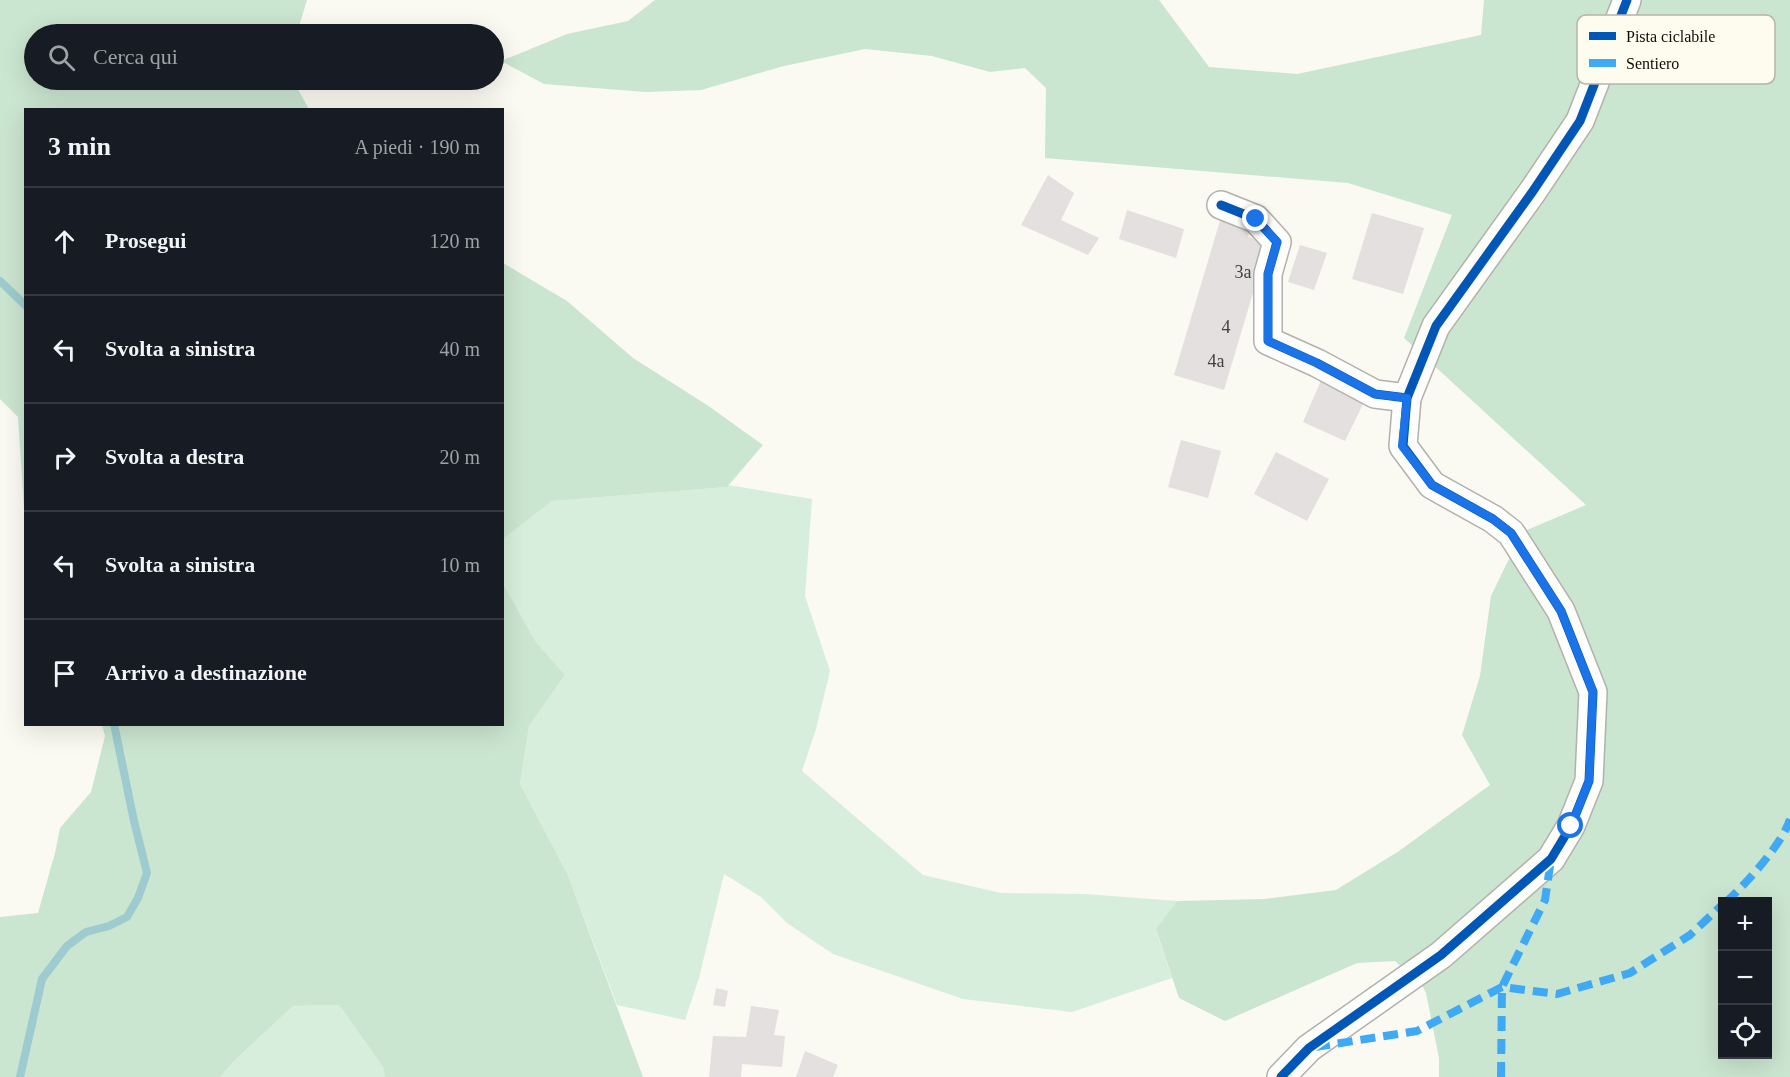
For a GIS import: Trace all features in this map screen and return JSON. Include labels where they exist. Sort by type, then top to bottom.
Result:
[{"type":"street","points":[[1622,15],[1628,0]]},
{"type":"street","points":[[1281,1077],[1309,1048],[1441,955],[1551,859],[1571,826],[1589,781],[1593,692],[1561,611],[1511,533],[1493,519],[1432,485],[1402,446],[1407,398],[1436,326],[1580,121],[1595,84]]},
{"type":"street","points":[[1221,205],[1256,219],[1277,242],[1268,274],[1268,341],[1317,363],[1375,394],[1407,398]]},
{"type":"green space","points":[[0,0],[307,0],[300,24],[24,24],[24,90],[298,90],[308,108],[24,108],[24,508],[18,417],[0,399]]},
{"type":"green space","points":[[655,0],[1159,0],[1209,67],[1297,74],[1481,35],[1484,0],[1790,0],[1790,1077],[1439,1077],[1439,1058],[1426,993],[1423,987],[1395,961],[1357,963],[1225,1021],[1179,998],[1156,929],[1177,901],[1264,899],[1336,890],[1399,851],[1490,785],[1462,735],[1480,676],[1491,596],[1522,532],[1586,505],[1404,338],[1452,215],[1348,183],[1045,158],[1046,88],[1025,68],[990,72],[932,56],[865,49],[784,66],[701,90],[646,92],[544,84],[504,63],[504,60],[567,34],[628,21]]},
{"type":"green space","points":[[504,264],[567,301],[633,358],[707,405],[763,445],[727,487],[552,501],[504,538]]},
{"type":"green space","points":[[728,485],[812,499],[805,596],[830,671],[816,729],[802,771],[923,875],[1001,893],[1085,894],[1177,901],[1156,930],[1172,978],[1072,1012],[963,999],[833,954],[787,923],[761,897],[724,874],[699,978],[685,1020],[617,1005],[567,873],[520,784],[529,726],[565,675],[536,642],[504,585],[504,537],[552,501],[726,487]]},
{"type":"green space","points":[[504,585],[536,642],[565,675],[529,726],[520,784],[567,873],[643,1077],[385,1077],[383,1067],[339,1005],[293,1006],[220,1077],[0,1077],[0,917],[38,913],[60,828],[91,792],[105,736],[102,726],[504,726]]},
{"type":"green space","points":[[339,1005],[383,1067],[385,1077],[220,1077],[293,1006]]},
{"type":"building","points":[[1048,175],[1074,193],[1061,220],[1099,238],[1088,255],[1021,225]]},
{"type":"building","points":[[1127,210],[1184,229],[1176,258],[1119,239]]},
{"type":"building","points":[[1372,213],[1424,228],[1403,294],[1352,279]]},
{"type":"building","points":[[1222,214],[1251,224],[1248,237],[1268,243],[1224,390],[1174,375]]},
{"type":"building","points":[[1300,245],[1327,253],[1314,290],[1288,282]]},
{"type":"building","points":[[1323,376],[1367,396],[1345,441],[1303,422]]},
{"type":"building","points":[[1181,440],[1221,451],[1208,498],[1168,487]]},
{"type":"building","points":[[1276,452],[1329,479],[1307,521],[1254,494]]},
{"type":"building","points":[[716,988],[728,991],[725,1007],[713,1005]]},
{"type":"building","points":[[751,1006],[779,1010],[774,1035],[785,1036],[782,1067],[742,1064],[741,1077],[709,1077],[713,1036],[746,1037]]},
{"type":"building","points":[[805,1051],[838,1065],[833,1077],[796,1077]]},
{"type":"waterway","points":[[0,281],[24,304]]},
{"type":"waterway","points":[[20,1077],[42,979],[67,946],[86,932],[109,926],[127,917],[138,898],[147,873],[114,726]]},
{"type":"marked path","points":[[1731,897],[1772,851],[1790,819]]},
{"type":"marked path","points":[[1501,1077],[1502,987],[1545,900],[1551,859]]},
{"type":"marked path","points":[[1315,1047],[1417,1031],[1502,987],[1557,994],[1630,973],[1690,935],[1718,909]]},
{"type":"cycle path","points":[[1621,15],[1627,0]]},
{"type":"cycle path","points":[[1281,1077],[1309,1048],[1441,955],[1551,859],[1571,826],[1589,781],[1593,692],[1561,611],[1511,533],[1493,519],[1432,485],[1403,446],[1407,398],[1436,326],[1580,121],[1594,84]]},
{"type":"cycle path","points":[[1221,205],[1256,219],[1277,242],[1268,274],[1268,341],[1317,363],[1375,394],[1407,398]]},
{"type":"route","points":[[1256,219],[1277,242],[1268,274],[1268,341],[1317,363],[1375,394],[1407,398],[1402,446],[1432,485],[1493,519],[1511,533],[1561,611],[1593,692],[1589,781],[1571,826]]}]
